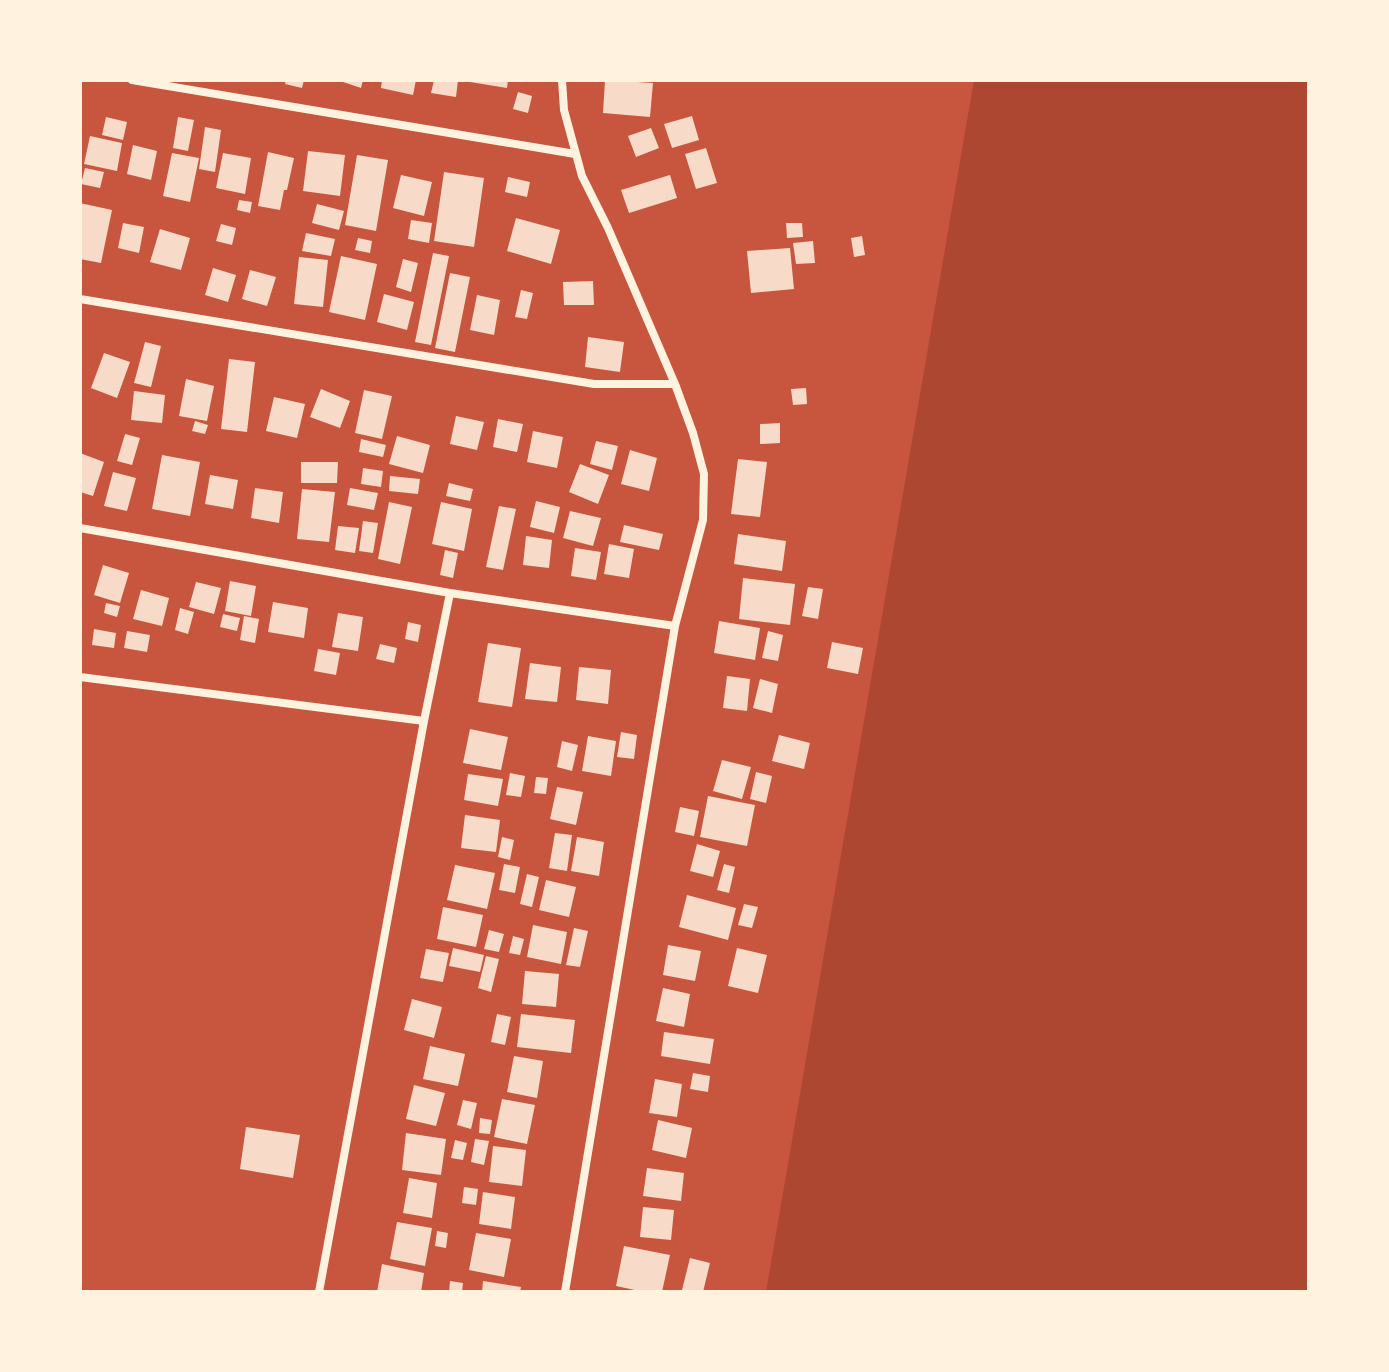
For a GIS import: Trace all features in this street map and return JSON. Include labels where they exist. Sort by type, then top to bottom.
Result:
[{"type":"street","points":[[132,80],[575,154]]},
{"type":"street","points":[[562,80],[564,110],[582,176],[608,228],[675,384],[704,474],[703,520],[675,626],[565,1292]]},
{"type":"street","points":[[80,299],[594,384],[675,384]]},
{"type":"street","points":[[80,528],[450,593],[675,626]]},
{"type":"street","points":[[319,1292],[450,593]]},
{"type":"street","points":[[80,677],[424,721]]},
{"type":"shaded area","points":[[974,80],[1309,80],[1309,1292],[766,1292]]},
{"type":"building","points":[[286,80],[304,80],[302,88],[285,84]]},
{"type":"building","points":[[337,80],[363,80],[361,88]]},
{"type":"building","points":[[382,80],[416,80],[413,95],[381,88]]},
{"type":"building","points":[[434,80],[458,80],[456,97],[431,93]]},
{"type":"building","points":[[471,80],[508,80],[507,88]]},
{"type":"building","points":[[605,80],[653,83],[650,117],[603,113]]},
{"type":"building","points":[[518,92],[532,96],[528,113],[513,109]]},
{"type":"building","points":[[692,116],[699,140],[672,148],[664,124]]},
{"type":"building","points":[[106,117],[127,122],[123,140],[102,135]]},
{"type":"building","points":[[178,117],[194,120],[188,151],[173,148]]},
{"type":"building","points":[[205,127],[221,130],[215,172],[199,169]]},
{"type":"building","points":[[651,128],[659,148],[636,157],[628,136]]},
{"type":"building","points":[[90,136],[122,143],[117,171],[84,164]]},
{"type":"building","points":[[133,145],[157,151],[151,180],[127,174]]},
{"type":"building","points":[[706,148],[717,183],[696,189],[685,154]]},
{"type":"building","points":[[308,151],[345,155],[340,196],[303,191]]},
{"type":"building","points":[[268,152],[294,158],[280,210],[258,206]]},
{"type":"building","points":[[172,153],[199,158],[190,202],[163,196]]},
{"type":"building","points":[[223,153],[251,158],[245,194],[216,188]]},
{"type":"building","points":[[357,155],[388,160],[376,231],[345,225]]},
{"type":"building","points":[[85,168],[104,172],[100,188],[81,184]]},
{"type":"building","points":[[444,172],[484,178],[474,247],[434,241]]},
{"type":"building","points":[[401,175],[432,182],[424,216],[393,208]]},
{"type":"building","points":[[670,175],[677,198],[629,213],[621,190]]},
{"type":"building","points":[[508,177],[530,182],[527,197],[505,192]]},
{"type":"building","points":[[239,200],[252,202],[250,213],[237,210]]},
{"type":"building","points":[[80,203],[112,210],[101,263],[80,259]]},
{"type":"building","points":[[317,204],[344,211],[339,230],[312,223]]},
{"type":"building","points":[[516,218],[560,230],[551,264],[507,251]]},
{"type":"building","points":[[411,220],[432,223],[429,243],[408,239]]},
{"type":"building","points":[[123,223],[144,227],[139,253],[118,248]]},
{"type":"building","points":[[786,223],[802,223],[803,237],[787,238]]},
{"type":"building","points":[[221,224],[236,228],[232,245],[216,241]]},
{"type":"building","points":[[160,229],[190,238],[181,270],[150,262]]},
{"type":"building","points":[[306,233],[335,239],[331,256],[302,251]]},
{"type":"building","points":[[862,236],[865,255],[854,257],[851,238]]},
{"type":"building","points":[[358,238],[372,241],[370,253],[355,250]]},
{"type":"building","points":[[813,241],[815,263],[796,264],[793,243]]},
{"type":"building","points":[[790,248],[794,289],[751,293],[747,251]]},
{"type":"building","points":[[433,253],[449,256],[431,345],[415,342]]},
{"type":"building","points":[[341,256],[377,264],[365,320],[329,312]]},
{"type":"building","points":[[299,257],[328,260],[323,307],[294,304]]},
{"type":"building","points":[[403,259],[418,263],[411,292],[396,287]]},
{"type":"building","points":[[213,268],[236,275],[228,302],[205,295]]},
{"type":"building","points":[[250,270],[276,277],[267,306],[242,299]]},
{"type":"building","points":[[450,273],[470,277],[455,352],[435,348]]},
{"type":"building","points":[[593,281],[594,305],[564,305],[563,282]]},
{"type":"building","points":[[521,290],[533,293],[527,319],[515,317]]},
{"type":"building","points":[[384,294],[414,302],[407,330],[377,322]]},
{"type":"building","points":[[477,295],[500,300],[494,335],[470,330]]},
{"type":"building","points":[[588,337],[624,342],[620,372],[585,367]]},
{"type":"building","points":[[145,342],[161,346],[151,387],[134,383]]},
{"type":"building","points":[[104,353],[130,362],[117,398],[91,388]]},
{"type":"building","points":[[229,359],[255,362],[247,432],[221,429]]},
{"type":"building","points":[[186,379],[214,386],[207,421],[179,416]]},
{"type":"building","points":[[806,388],[807,404],[793,405],[791,389]]},
{"type":"building","points":[[321,389],[350,401],[340,428],[310,417]]},
{"type":"building","points":[[364,390],[392,396],[382,439],[355,433]]},
{"type":"building","points":[[134,391],[165,395],[162,423],[131,420]]},
{"type":"building","points":[[274,397],[305,404],[297,438],[266,431]]},
{"type":"building","points":[[456,416],[484,422],[477,450],[450,444]]},
{"type":"building","points":[[498,419],[523,424],[517,452],[493,447]]},
{"type":"building","points":[[195,421],[208,425],[205,434],[192,431]]},
{"type":"building","points":[[780,423],[780,443],[760,444],[760,424]]},
{"type":"building","points":[[533,431],[563,437],[557,468],[527,462]]},
{"type":"building","points":[[125,434],[140,438],[132,465],[117,461]]},
{"type":"building","points":[[397,436],[430,445],[423,473],[389,464]]},
{"type":"building","points":[[361,439],[386,445],[383,457],[359,452]]},
{"type":"building","points":[[596,441],[618,446],[612,470],[590,464]]},
{"type":"building","points":[[630,450],[657,458],[649,491],[621,484]]},
{"type":"building","points":[[80,453],[104,462],[93,496],[80,492]]},
{"type":"building","points":[[162,455],[200,462],[190,516],[152,509]]},
{"type":"building","points":[[738,459],[767,462],[760,517],[731,514]]},
{"type":"building","points":[[301,462],[338,462],[337,483],[301,483]]},
{"type":"building","points":[[580,464],[609,475],[598,504],[569,492]]},
{"type":"building","points":[[363,468],[383,471],[381,487],[361,484]]},
{"type":"building","points":[[113,472],[136,478],[127,511],[104,506]]},
{"type":"building","points":[[210,475],[238,480],[233,509],[205,504]]},
{"type":"building","points":[[390,476],[420,479],[418,494],[389,491]]},
{"type":"building","points":[[449,483],[473,489],[470,501],[446,496]]},
{"type":"building","points":[[255,488],[283,492],[279,523],[251,518]]},
{"type":"building","points":[[350,488],[378,493],[374,510],[347,505]]},
{"type":"building","points":[[302,489],[335,492],[329,542],[297,539]]},
{"type":"building","points":[[536,501],[560,507],[554,533],[530,527]]},
{"type":"building","points":[[389,502],[412,507],[400,564],[378,559]]},
{"type":"building","points":[[441,502],[472,509],[464,551],[432,544]]},
{"type":"building","points":[[499,506],[516,509],[503,570],[486,567]]},
{"type":"building","points":[[570,511],[601,518],[593,546],[563,538]]},
{"type":"building","points":[[363,521],[378,523],[373,553],[359,551]]},
{"type":"building","points":[[624,525],[663,534],[659,550],[620,542]]},
{"type":"building","points":[[338,526],[359,528],[355,553],[335,550]]},
{"type":"building","points":[[738,534],[786,541],[782,571],[734,564]]},
{"type":"building","points":[[526,536],[552,540],[549,568],[523,565]]},
{"type":"building","points":[[609,544],[634,549],[629,578],[604,574]]},
{"type":"building","points":[[575,548],[601,552],[596,580],[571,576]]},
{"type":"building","points":[[445,550],[458,553],[453,578],[440,575]]},
{"type":"building","points":[[103,565],[129,573],[120,603],[94,595]]},
{"type":"building","points":[[743,578],[795,584],[790,625],[739,619]]},
{"type":"building","points":[[230,581],[256,586],[251,616],[225,611]]},
{"type":"building","points":[[196,582],[221,588],[214,614],[189,607]]},
{"type":"building","points":[[808,587],[823,589],[818,619],[802,616]]},
{"type":"building","points":[[141,590],[169,598],[162,626],[133,619]]},
{"type":"building","points":[[273,602],[308,608],[304,638],[268,632]]},
{"type":"building","points":[[106,603],[120,606],[117,617],[104,613]]},
{"type":"building","points":[[180,608],[194,612],[188,634],[175,630]]},
{"type":"building","points":[[338,613],[363,617],[358,651],[332,647]]},
{"type":"building","points":[[223,614],[240,618],[237,631],[220,627]]},
{"type":"building","points":[[244,616],[259,619],[255,643],[240,640]]},
{"type":"building","points":[[719,621],[760,628],[755,660],[714,653]]},
{"type":"building","points":[[408,622],[421,625],[418,642],[405,639]]},
{"type":"building","points":[[94,629],[116,633],[114,648],[92,645]]},
{"type":"building","points":[[127,631],[150,635],[147,652],[124,648]]},
{"type":"building","points":[[768,631],[783,635],[778,661],[762,658]]},
{"type":"building","points":[[832,642],[863,648],[858,674],[827,668]]},
{"type":"building","points":[[488,643],[521,648],[512,707],[478,702]]},
{"type":"building","points":[[380,644],[397,648],[394,663],[376,659]]},
{"type":"building","points":[[318,649],[340,653],[336,675],[314,671]]},
{"type":"building","points":[[530,663],[561,667],[557,702],[525,699]]},
{"type":"building","points":[[579,667],[611,670],[608,704],[576,700]]},
{"type":"building","points":[[727,676],[750,679],[747,711],[723,708]]},
{"type":"building","points":[[760,679],[778,684],[772,713],[753,708]]},
{"type":"building","points":[[470,729],[508,737],[501,770],[463,763]]},
{"type":"building","points":[[621,732],[637,735],[634,759],[617,757]]},
{"type":"building","points":[[779,735],[810,743],[804,769],[772,761]]},
{"type":"building","points":[[588,736],[616,741],[611,776],[582,771]]},
{"type":"building","points":[[562,741],[578,745],[572,771],[557,767]]},
{"type":"building","points":[[722,760],[751,767],[742,799],[713,791]]},
{"type":"building","points":[[756,772],[772,776],[766,803],[750,799]]},
{"type":"building","points":[[510,773],[525,776],[521,797],[506,795]]},
{"type":"building","points":[[468,774],[503,779],[498,806],[464,800]]},
{"type":"building","points":[[536,777],[548,778],[546,794],[534,793]]},
{"type":"building","points":[[557,787],[583,792],[576,825],[550,819]]},
{"type":"building","points":[[708,796],[755,805],[747,846],[700,837]]},
{"type":"building","points":[[680,807],[699,811],[694,836],[675,832]]},
{"type":"building","points":[[465,815],[500,820],[496,852],[461,848]]},
{"type":"building","points":[[555,833],[572,835],[567,871],[549,868]]},
{"type":"building","points":[[502,837],[514,840],[510,860],[498,857]]},
{"type":"building","points":[[577,837],[604,842],[599,876],[571,871]]},
{"type":"building","points":[[697,844],[720,851],[713,877],[690,871]]},
{"type":"building","points":[[504,864],[520,867],[515,893],[499,890]]},
{"type":"building","points":[[724,864],[735,867],[729,893],[717,890]]},
{"type":"building","points":[[455,865],[495,873],[487,909],[447,900]]},
{"type":"building","points":[[527,874],[539,877],[532,907],[520,904]]},
{"type":"building","points":[[546,880],[576,887],[569,917],[539,910]]},
{"type":"building","points":[[687,895],[736,908],[728,940],[679,927]]},
{"type":"building","points":[[744,904],[758,907],[752,928],[738,925]]},
{"type":"building","points":[[443,907],[483,915],[476,947],[437,939]]},
{"type":"building","points":[[533,925],[567,932],[561,964],[527,957]]},
{"type":"building","points":[[574,928],[588,931],[580,967],[566,965]]},
{"type":"building","points":[[489,930],[504,934],[499,952],[484,949]]},
{"type":"building","points":[[513,936],[524,939],[520,955],[509,953]]},
{"type":"building","points":[[668,945],[701,951],[695,981],[663,975]]},
{"type":"building","points":[[453,948],[484,955],[480,972],[449,966]]},
{"type":"building","points":[[737,948],[767,955],[758,993],[728,986]]},
{"type":"building","points":[[426,949],[449,953],[443,982],[420,978]]},
{"type":"building","points":[[486,956],[499,959],[491,992],[478,988]]},
{"type":"building","points":[[525,971],[559,974],[556,1007],[522,1004]]},
{"type":"building","points":[[663,988],[690,994],[684,1027],[656,1021]]},
{"type":"building","points":[[412,999],[442,1007],[434,1038],[404,1030]]},
{"type":"building","points":[[497,1014],[511,1017],[505,1045],[491,1042]]},
{"type":"building","points":[[521,1014],[575,1020],[571,1053],[517,1047]]},
{"type":"building","points":[[664,1032],[714,1039],[710,1064],[661,1056]]},
{"type":"building","points":[[430,1046],[465,1054],[458,1086],[423,1079]]},
{"type":"building","points":[[514,1056],[543,1061],[537,1098],[507,1092]]},
{"type":"building","points":[[693,1073],[710,1076],[708,1092],[690,1089]]},
{"type":"building","points":[[655,1079],[682,1084],[677,1117],[649,1113]]},
{"type":"building","points":[[414,1085],[445,1093],[436,1126],[406,1119]]},
{"type":"building","points":[[502,1099],[535,1105],[527,1144],[494,1137]]},
{"type":"building","points":[[463,1100],[477,1103],[471,1129],[457,1125]]},
{"type":"building","points":[[480,1118],[492,1120],[490,1134],[479,1133]]},
{"type":"building","points":[[658,1120],[692,1128],[686,1158],[652,1150]]},
{"type":"building","points":[[246,1127],[300,1135],[293,1178],[240,1169]]},
{"type":"building","points":[[406,1133],[446,1139],[441,1175],[402,1170]]},
{"type":"building","points":[[475,1139],[489,1141],[484,1165],[471,1162]]},
{"type":"building","points":[[455,1140],[467,1143],[463,1160],[451,1158]]},
{"type":"building","points":[[493,1146],[526,1150],[522,1186],[489,1182]]},
{"type":"building","points":[[647,1168],[684,1173],[681,1201],[643,1196]]},
{"type":"building","points":[[409,1178],[437,1183],[432,1218],[403,1213]]},
{"type":"building","points":[[464,1187],[478,1189],[476,1205],[462,1203]]},
{"type":"building","points":[[483,1192],[515,1197],[511,1229],[479,1224]]},
{"type":"building","points":[[643,1207],[674,1210],[671,1240],[640,1237]]},
{"type":"building","points":[[397,1222],[432,1228],[425,1266],[390,1259]]},
{"type":"building","points":[[437,1231],[448,1233],[446,1248],[435,1246]]},
{"type":"building","points":[[476,1233],[511,1239],[504,1277],[469,1270]]},
{"type":"building","points":[[624,1246],[670,1255],[662,1292],[616,1286]]},
{"type":"building","points":[[690,1258],[710,1263],[703,1292],[682,1290]]},
{"type":"building","points":[[382,1264],[424,1273],[421,1292],[377,1292]]},
{"type":"building","points":[[450,1281],[463,1283],[462,1292],[449,1292]]},
{"type":"building","points":[[483,1281],[521,1287],[520,1292],[482,1292]]}]
